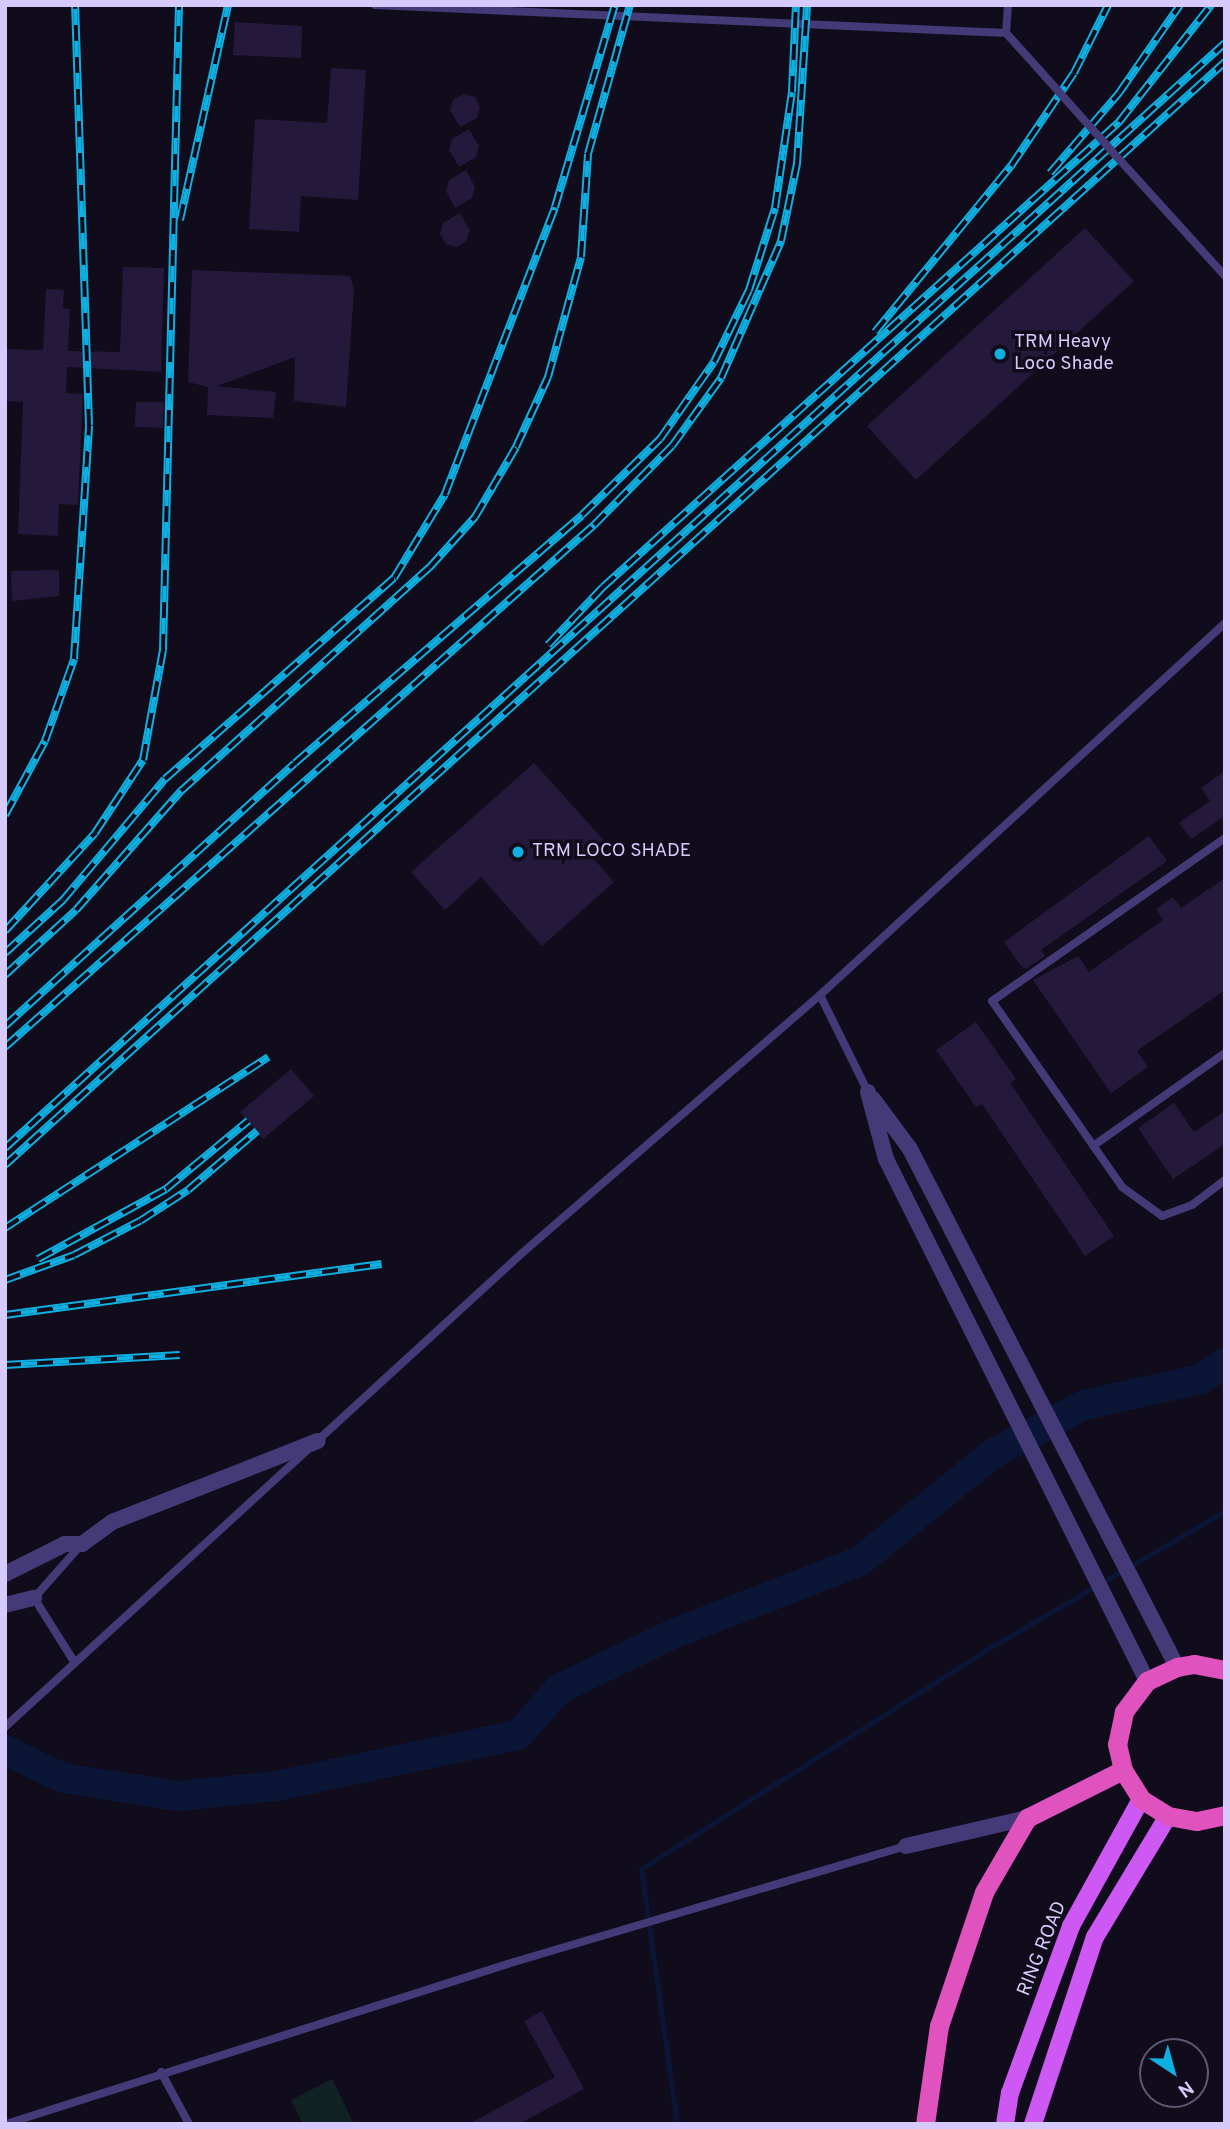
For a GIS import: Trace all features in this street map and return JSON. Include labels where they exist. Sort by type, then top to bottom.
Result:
[{"type":"highway","points":[[1225,1670],[1195,1664],[1177,1667],[1147,1681],[1124,1712],[1118,1744],[1123,1770],[1141,1799],[1168,1816],[1197,1821],[1225,1815]]},
{"type":"highway","points":[[925,2124],[939,2026],[984,1892],[1027,1818],[1123,1770]]},
{"type":"main road","name":"RING ROAD","points":[[1005,2124],[1010,2093],[1071,1926],[1141,1799]]},
{"type":"main road","points":[[1033,2124],[1096,1937],[1168,1816]]},
{"type":"street","points":[[868,1092],[911,1149],[1177,1667]]},
{"type":"street","points":[[868,1092],[886,1159],[1147,1681]]},
{"type":"street","points":[[5,1574],[65,1544],[82,1544],[112,1522],[318,1441]]},
{"type":"street","points":[[5,1605],[34,1598]]},
{"type":"street","points":[[906,1846],[1027,1818]]},
{"type":"lane","points":[[375,5],[1006,33]]},
{"type":"lane","points":[[1008,5],[1006,33],[1225,276]]},
{"type":"lane","points":[[5,1727],[521,1254],[820,995],[1225,624]]},
{"type":"lane","points":[[1225,838],[992,1001],[1122,1187],[1162,1216],[1192,1205],[1225,1180]]},
{"type":"lane","points":[[820,995],[868,1092]]},
{"type":"lane","points":[[1093,1146],[1225,1053]]},
{"type":"lane","points":[[75,1663],[34,1598],[82,1544]]},
{"type":"lane","points":[[5,2124],[162,2072],[608,1934],[906,1846]]},
{"type":"lane","points":[[162,2072],[189,2124]]},
{"type":"shaded area","points":[[332,2079],[354,2124],[303,2124],[291,2100]]},
{"type":"building","points":[[235,22],[302,26],[301,58],[233,55]]},
{"type":"building","points":[[331,68],[366,70],[358,200],[301,196],[299,232],[249,229],[255,119],[327,123]]},
{"type":"building","points":[[464,94],[475,97],[480,107],[477,118],[460,127],[450,110],[453,100]]},
{"type":"building","points":[[469,129],[479,146],[476,157],[459,167],[449,150],[452,139]]},
{"type":"building","points":[[466,170],[475,187],[472,198],[455,208],[446,191],[449,180]]},
{"type":"building","points":[[460,213],[470,230],[466,241],[457,247],[446,244],[440,234],[443,223]]},
{"type":"building","name":"TRM Heavy Loco Shade","points":[[1085,228],[1134,281],[916,480],[867,426]]},
{"type":"building","points":[[123,267],[164,268],[161,372],[67,367],[66,393],[83,394],[78,505],[59,504],[58,536],[18,534],[23,402],[5,401],[5,349],[43,350],[46,289],[64,290],[63,308],[70,309],[68,351],[120,352]]},
{"type":"building","points":[[192,270],[350,276],[354,289],[346,407],[294,401],[295,357],[217,386],[276,392],[273,418],[207,415],[208,387],[188,382]]},
{"type":"building","points":[[136,402],[164,402],[163,428],[135,427]]},
{"type":"building","points":[[59,570],[59,596],[12,601],[11,571]]},
{"type":"building","name":"TRM LOCO SHADE","points":[[534,763],[609,846],[594,859],[614,882],[542,946],[481,877],[445,910],[411,872]]},
{"type":"building","points":[[1225,771],[1225,822],[1222,818],[1191,839],[1179,823],[1210,801],[1201,788]]},
{"type":"building","points":[[1149,836],[1167,861],[1041,950],[1045,956],[1026,969],[1021,966],[1004,942]]},
{"type":"building","points":[[1225,878],[1225,990],[1137,1051],[1148,1067],[1111,1093],[1033,980],[1078,956],[1089,972],[1163,920],[1156,909],[1173,897],[1181,908]]},
{"type":"building","points":[[976,1022],[1016,1079],[1010,1083],[1114,1236],[1085,1256],[982,1104],[976,1107],[936,1050]]},
{"type":"building","points":[[291,1069],[314,1096],[263,1139],[240,1112]]},
{"type":"building","points":[[1174,1103],[1194,1132],[1225,1111],[1225,1144],[1173,1179],[1138,1128]]},
{"type":"building","points":[[542,2011],[584,2089],[519,2124],[469,2124],[555,2077],[524,2021]]},
{"type":"waterway","points":[[5,1750],[63,1778],[178,1796],[276,1786],[518,1735],[559,1689],[673,1634],[860,1561],[994,1453],[1084,1405],[1201,1379],[1225,1363]]},
{"type":"waterway","points":[[677,2124],[641,1869],[993,1646],[1225,1511]]},
{"type":"railway","points":[[5,815],[45,741],[74,659],[89,425],[75,5]]},
{"type":"railway","points":[[5,931],[95,833],[143,760],[163,650],[179,5]]},
{"type":"railway","points":[[180,220],[228,5]]},
{"type":"railway","points":[[5,953],[63,900],[165,779],[394,578],[445,494],[555,207],[615,5]]},
{"type":"railway","points":[[5,975],[76,910],[181,791],[429,568],[475,517],[516,447],[548,377],[581,257],[588,154],[630,5]]},
{"type":"railway","points":[[5,1026],[295,763],[582,515],[660,439],[714,362],[749,290],[775,208],[792,92],[796,5]]},
{"type":"railway","points":[[5,1047],[594,525],[672,446],[721,378],[781,241],[797,164],[807,5]]},
{"type":"railway","points":[[875,332],[1011,166],[1074,73],[1108,5]]},
{"type":"railway","points":[[1050,173],[1119,93],[1180,5]]},
{"type":"railway","points":[[548,645],[603,587],[1119,122],[1211,5]]},
{"type":"railway","points":[[5,1148],[1225,43]]},
{"type":"railway","points":[[5,1165],[1225,62]]},
{"type":"railway","points":[[5,1228],[268,1057]]},
{"type":"railway","points":[[38,1259],[166,1189],[248,1121]]},
{"type":"railway","points":[[5,1280],[74,1255],[140,1221],[188,1190],[257,1131]]},
{"type":"railway","points":[[5,1315],[382,1264]]},
{"type":"railway","points":[[5,1365],[180,1355]]},
{"type":"place","name":"TRM Heavy Loco Shade","points":[[1000,354]]},
{"type":"place","name":"TRM LOCO SHADE","points":[[518,852]]}]
